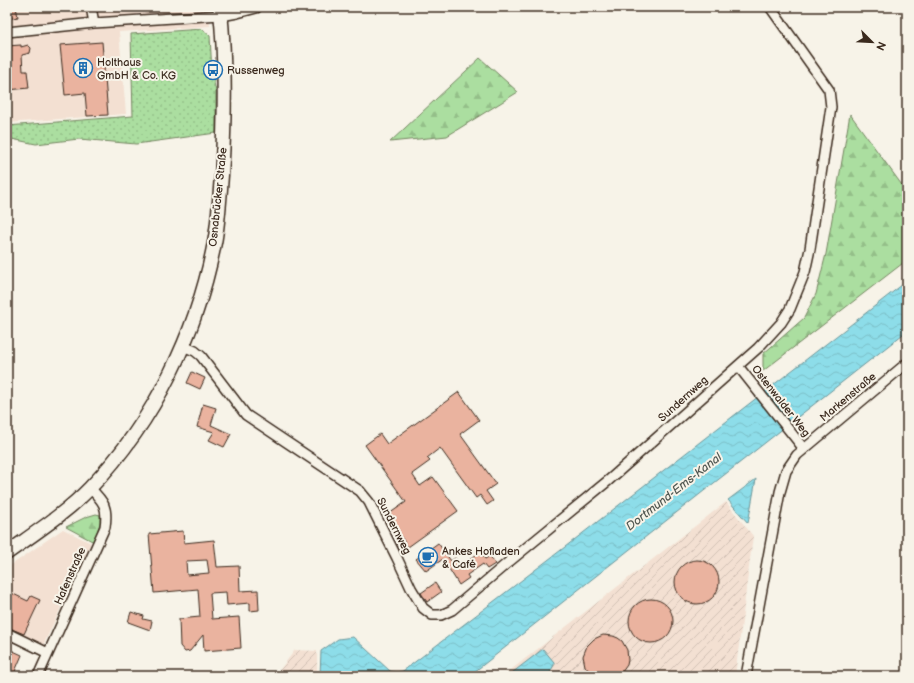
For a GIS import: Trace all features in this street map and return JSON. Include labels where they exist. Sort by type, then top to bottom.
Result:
[{"type":"main road","name":"Osnabrücker Straße","points":[[7,553],[46,525],[90,488],[117,458],[145,419],[183,346],[204,284],[215,240],[219,211],[226,99],[221,11]]},
{"type":"street","points":[[91,7],[94,24]]},
{"type":"street","points":[[7,32],[221,11],[237,12],[256,7]]},
{"type":"street","name":"Ostenwalder Weg","points":[[746,676],[783,481],[791,463],[804,449],[738,366],[758,348],[781,323],[790,309],[805,272],[810,249],[831,107],[829,90],[770,7]]},
{"type":"street","name":"Sundernweg","points":[[183,346],[195,351],[200,356],[246,415],[360,491],[369,502],[411,588],[424,608],[432,615],[441,615],[452,610],[609,480],[738,366]]},
{"type":"street","name":"Markenstraße","points":[[804,449],[907,363]]},
{"type":"street","name":"Hafenstraße","points":[[38,676],[105,527],[107,514],[106,508],[103,501],[90,488]]},
{"type":"street","points":[[7,633],[48,653]]},
{"type":"shaded area","points":[[7,7],[208,7],[210,26],[119,32],[126,114],[7,123]]},
{"type":"shaded area","points":[[726,502],[753,536],[735,676],[503,676]]},
{"type":"shaded area","points":[[63,529],[91,543],[43,646],[7,629],[7,568]]},
{"type":"shaded area","points":[[295,650],[317,651],[317,676],[275,676]]},
{"type":"green space","points":[[202,29],[210,36],[212,73],[216,92],[216,133],[136,144],[79,139],[36,144],[7,138],[7,126],[133,116],[131,34]]},
{"type":"green space","points":[[480,58],[518,92],[447,136],[390,142]]},
{"type":"green space","points":[[850,114],[907,192],[907,260],[763,371],[763,354],[804,318],[816,294],[826,254]]},
{"type":"green space","points":[[96,514],[100,515],[100,523],[94,542],[66,527],[86,517]]},
{"type":"water","name":"Dortmund-Ems-Kanal","points":[[907,281],[907,331],[469,676],[320,676],[321,651],[338,639],[353,637],[390,671],[396,673],[403,671]]},
{"type":"water","points":[[756,479],[748,523],[728,500]]},
{"type":"water","points":[[543,649],[554,662],[548,676],[508,676]]},
{"type":"building","points":[[7,7],[16,7],[18,17],[7,19]]},
{"type":"building","name":"Holthaus GmbH & Co. KG","points":[[102,42],[108,115],[87,116],[85,93],[65,95],[60,45]]},
{"type":"building","points":[[21,45],[21,47],[28,45],[31,48],[30,53],[22,55],[23,71],[27,71],[29,88],[7,90],[7,46]]},
{"type":"building","points":[[192,372],[205,378],[200,389],[187,383]]},
{"type":"building","points":[[459,392],[479,420],[460,434],[496,484],[486,491],[493,501],[487,505],[480,495],[476,498],[440,448],[427,458],[430,461],[412,474],[420,486],[433,477],[458,511],[408,547],[386,516],[406,502],[365,445],[380,434],[387,444]]},
{"type":"building","points":[[203,404],[216,408],[211,425],[231,434],[224,447],[209,440],[214,432],[197,427]]},
{"type":"building","points":[[183,531],[184,543],[214,540],[217,567],[239,566],[240,591],[258,590],[259,610],[250,611],[250,603],[227,605],[226,592],[210,593],[212,619],[239,617],[241,648],[204,651],[203,635],[190,651],[185,652],[180,646],[179,619],[200,617],[198,589],[154,593],[149,534]],"holes":[[[207,560],[209,573],[187,575],[186,561]]]},
{"type":"building","points":[[438,543],[451,561],[455,558],[462,565],[480,552],[485,559],[490,556],[495,564],[487,569],[483,564],[467,575],[469,578],[459,585],[443,559],[426,571],[416,559]]},
{"type":"building","points":[[697,560],[709,564],[715,570],[719,582],[715,594],[709,600],[697,604],[685,600],[679,594],[675,582],[679,570],[685,564]]},
{"type":"building","points":[[435,583],[441,592],[427,602],[421,593]]},
{"type":"building","points":[[7,591],[28,601],[31,596],[40,600],[24,634],[7,627]]},
{"type":"building","points":[[647,599],[655,599],[660,600],[667,605],[672,612],[672,630],[667,637],[660,642],[647,643],[639,640],[632,633],[629,625],[629,617],[632,609],[639,602]]},
{"type":"building","points":[[131,612],[144,616],[143,619],[152,621],[150,630],[128,622]]},
{"type":"building","points":[[603,635],[618,638],[622,641],[627,650],[627,665],[619,676],[593,676],[585,666],[583,656],[587,646],[594,639]]},
{"type":"building","points":[[11,650],[22,655],[13,676],[7,676],[7,652],[9,653]]},
{"type":"place","name":"Holthaus GmbH & Co. KG","points":[[83,68]]},
{"type":"place","name":"Russenweg","points":[[213,70]]},
{"type":"place","name":"Ankes Hofladen & Café","points":[[428,557]]}]
